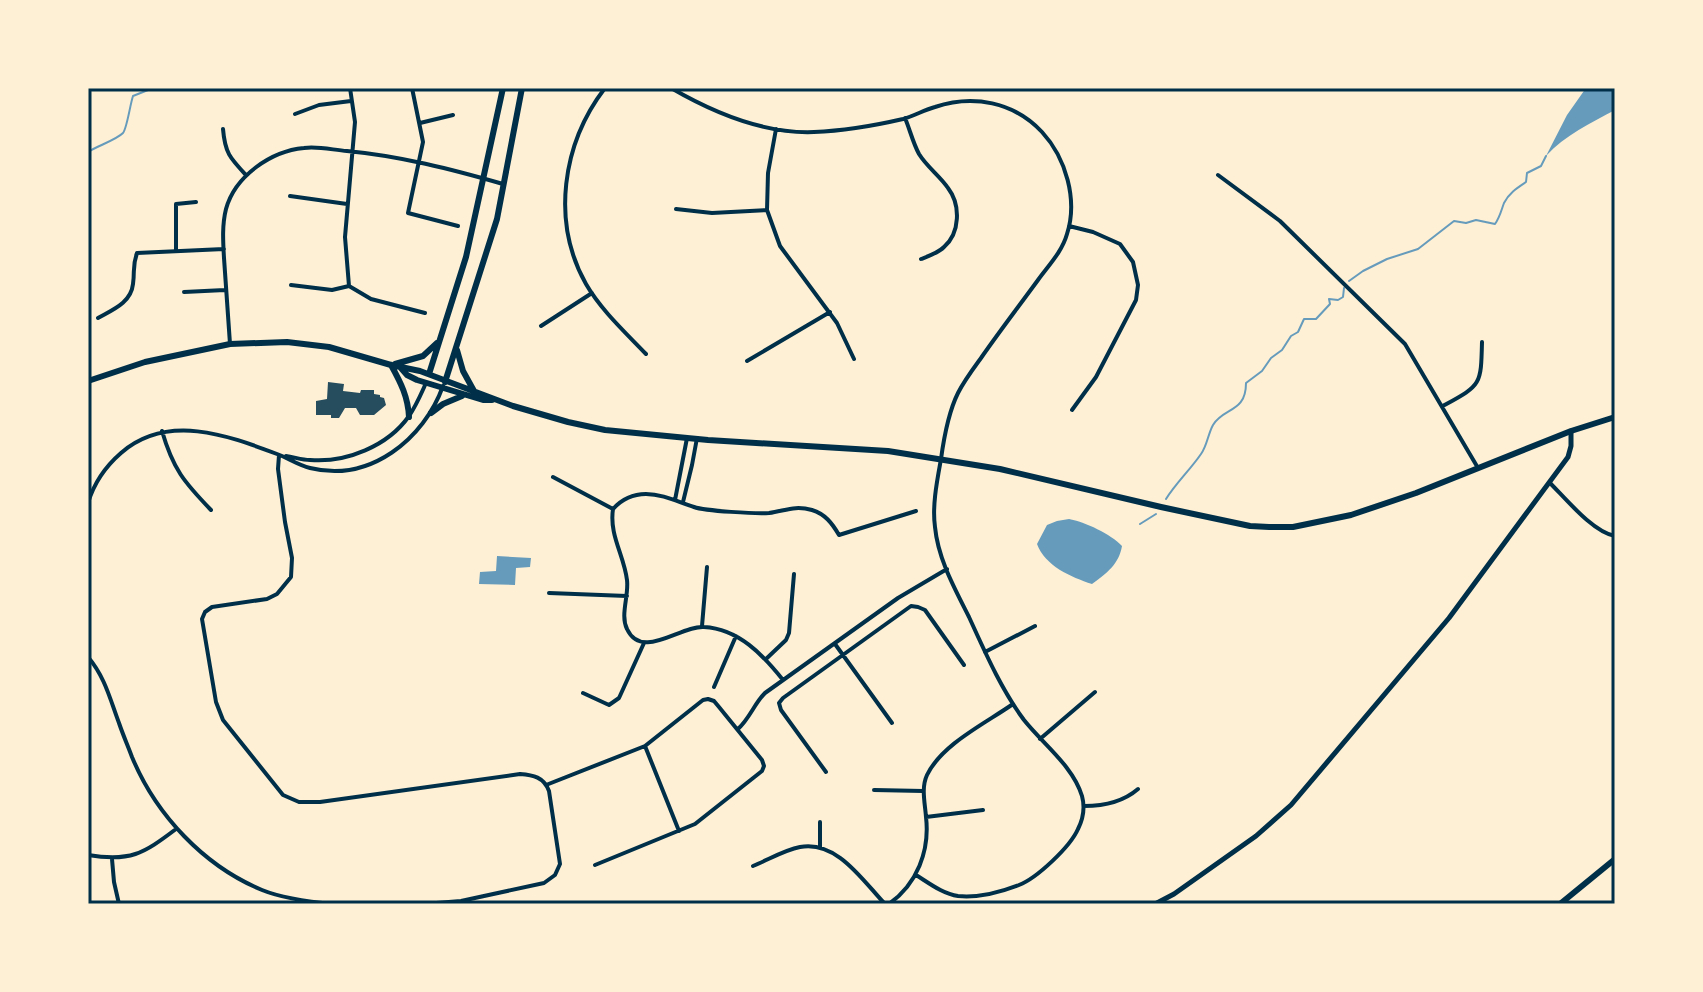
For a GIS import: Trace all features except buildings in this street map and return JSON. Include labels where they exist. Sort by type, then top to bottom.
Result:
[{"type":"main road","points":[[429,374],[466,257],[503,88]]},
{"type":"main road","points":[[444,385],[497,219],[522,88]]},
{"type":"main road","points":[[391,365],[423,356],[440,340]]},
{"type":"main road","points":[[88,381],[145,362],[230,344],[287,342],[329,347],[412,369],[429,374],[465,395],[496,400]]},
{"type":"main road","points":[[457,348],[463,371],[474,391]]},
{"type":"main road","points":[[391,365],[404,389],[409,417]]},
{"type":"main road","points":[[400,367],[407,375],[426,383],[474,391],[605,430],[888,451],[1000,469],[1173,510],[1269,527],[1293,527],[1351,515],[1615,417]]},
{"type":"main road","points":[[431,413],[465,395]]},
{"type":"main road","points":[[1560,904],[1615,859]]},
{"type":"street","points":[[349,286],[345,237],[355,122],[350,88]]},
{"type":"street","points":[[412,88],[423,142],[408,213],[458,226]]},
{"type":"street","points":[[605,88],[587,115],[572,151],[565,196],[568,237],[577,265],[592,293],[646,354]]},
{"type":"street","points":[[671,88],[728,116],[776,129],[813,132],[905,118],[937,106],[971,100],[990,101],[1027,118],[1055,149],[1068,181],[1069,226],[1062,248],[959,392],[947,422],[934,526],[947,569],[1013,704],[1079,787],[1084,806],[1081,824],[1042,871],[1018,885],[977,896],[959,896],[916,875]]},
{"type":"street","points":[[295,114],[319,105],[352,100]]},
{"type":"street","points":[[420,123],[453,115]]},
{"type":"street","points":[[905,118],[919,154],[948,188],[957,208],[957,221],[948,243],[921,259]]},
{"type":"street","points":[[223,129],[228,155],[247,175]]},
{"type":"street","points":[[776,129],[768,173],[767,210],[787,258],[830,312],[854,359]]},
{"type":"street","points":[[230,344],[223,221],[235,188],[260,163],[306,147],[374,153],[505,185]]},
{"type":"street","points":[[1218,175],[1280,221],[1405,344],[1478,468]]},
{"type":"street","points":[[290,196],[347,204]]},
{"type":"street","points":[[176,250],[176,204],[196,202]]},
{"type":"street","points":[[676,209],[712,213],[767,210]]},
{"type":"street","points":[[1069,226],[1120,244],[1133,262],[1138,285],[1136,300],[1096,377],[1072,410]]},
{"type":"street","points":[[98,318],[127,299],[133,283],[137,253],[224,249]]},
{"type":"street","points":[[291,285],[332,290],[349,286],[371,299],[425,313]]},
{"type":"street","points":[[184,292],[225,290]]},
{"type":"street","points":[[541,326],[592,293]]},
{"type":"street","points":[[747,361],[830,312]]},
{"type":"street","points":[[1443,406],[1478,383],[1482,342]]},
{"type":"street","points":[[279,455],[312,461],[341,458],[365,451],[387,438],[409,417],[429,374]]},
{"type":"street","points":[[88,501],[101,475],[113,461],[139,440],[162,431],[204,431],[224,435],[314,469],[345,470],[364,466],[399,449],[415,435],[431,413],[444,385]]},
{"type":"street","points":[[162,431],[168,454],[178,473],[211,510]]},
{"type":"street","points":[[1155,904],[1256,836],[1291,805],[1449,618],[1568,457],[1571,431]]},
{"type":"street","points":[[675,500],[687,438]]},
{"type":"street","points":[[683,502],[697,438]]},
{"type":"street","points":[[279,455],[278,469],[292,558],[291,577],[277,594],[267,599],[212,607],[202,619],[223,720],[274,784],[289,798],[305,803],[504,775],[538,777],[546,785],[551,800],[560,864],[555,875],[544,883],[530,887],[461,901],[424,904]]},
{"type":"street","points":[[553,477],[613,509]]},
{"type":"street","points":[[1550,483],[1593,525],[1606,535],[1615,536]]},
{"type":"street","points":[[783,680],[766,659],[736,636],[702,626],[657,642],[644,643],[629,633],[626,626],[626,574],[612,530],[613,509],[635,495],[647,494],[705,509],[768,513],[786,508],[807,509],[826,518],[839,535],[916,511]]},
{"type":"street","points":[[702,626],[707,567]]},
{"type":"street","points":[[737,729],[749,718],[760,698],[783,680],[898,598],[947,569]]},
{"type":"street","points":[[766,659],[789,633],[794,574]]},
{"type":"street","points":[[549,593],[627,596]]},
{"type":"street","points":[[826,772],[781,710],[779,703],[783,698],[911,606],[925,610],[964,665]]},
{"type":"street","points":[[985,652],[1035,626]]},
{"type":"street","points":[[714,687],[736,636]]},
{"type":"street","points":[[583,693],[609,705],[615,703],[644,643]]},
{"type":"street","points":[[835,644],[892,723]]},
{"type":"street","points":[[88,657],[105,680],[119,724],[146,787],[176,829],[214,862],[262,890],[280,896],[334,904]]},
{"type":"street","points":[[1040,739],[1095,692]]},
{"type":"street","points":[[546,785],[645,746],[708,699],[714,701],[762,760],[762,771],[702,820],[595,865]]},
{"type":"street","points":[[753,866],[797,848],[820,848],[842,859],[887,904],[906,889],[916,875],[925,851],[923,791],[928,774],[945,752],[1013,704]]},
{"type":"street","points":[[645,746],[679,831]]},
{"type":"street","points":[[1084,806],[1113,803],[1138,789]]},
{"type":"street","points":[[874,790],[923,791]]},
{"type":"street","points":[[926,817],[983,810]]},
{"type":"street","points":[[820,822],[820,848]]},
{"type":"street","points":[[88,855],[112,859],[142,852],[176,829]]},
{"type":"street","points":[[112,859],[119,904]]},
{"type":"water","points":[[1586,88],[1615,88],[1615,110],[1570,136],[1546,156],[1567,115]]},
{"type":"water","points":[[1069,519],[1097,529],[1122,546],[1115,563],[1092,584],[1052,564],[1037,544],[1047,525]]},
{"type":"water","points":[[497,556],[531,558],[530,567],[516,568],[515,585],[479,584],[480,572],[496,571]]},
{"type":"waterway","points":[[88,152],[123,133],[133,96],[153,88]]},
{"type":"waterway","points":[[1349,281],[1387,259],[1418,249],[1454,221],[1466,223],[1476,220],[1495,224],[1508,196],[1526,182],[1527,173],[1541,166],[1546,156]]},
{"type":"waterway","points":[[1166,499],[1203,451],[1213,425],[1242,400],[1246,383],[1282,350],[1291,336],[1298,332],[1304,319],[1316,319],[1330,304],[1329,299],[1343,297],[1344,288]]},
{"type":"waterway","points":[[1140,524],[1156,514]]}]
